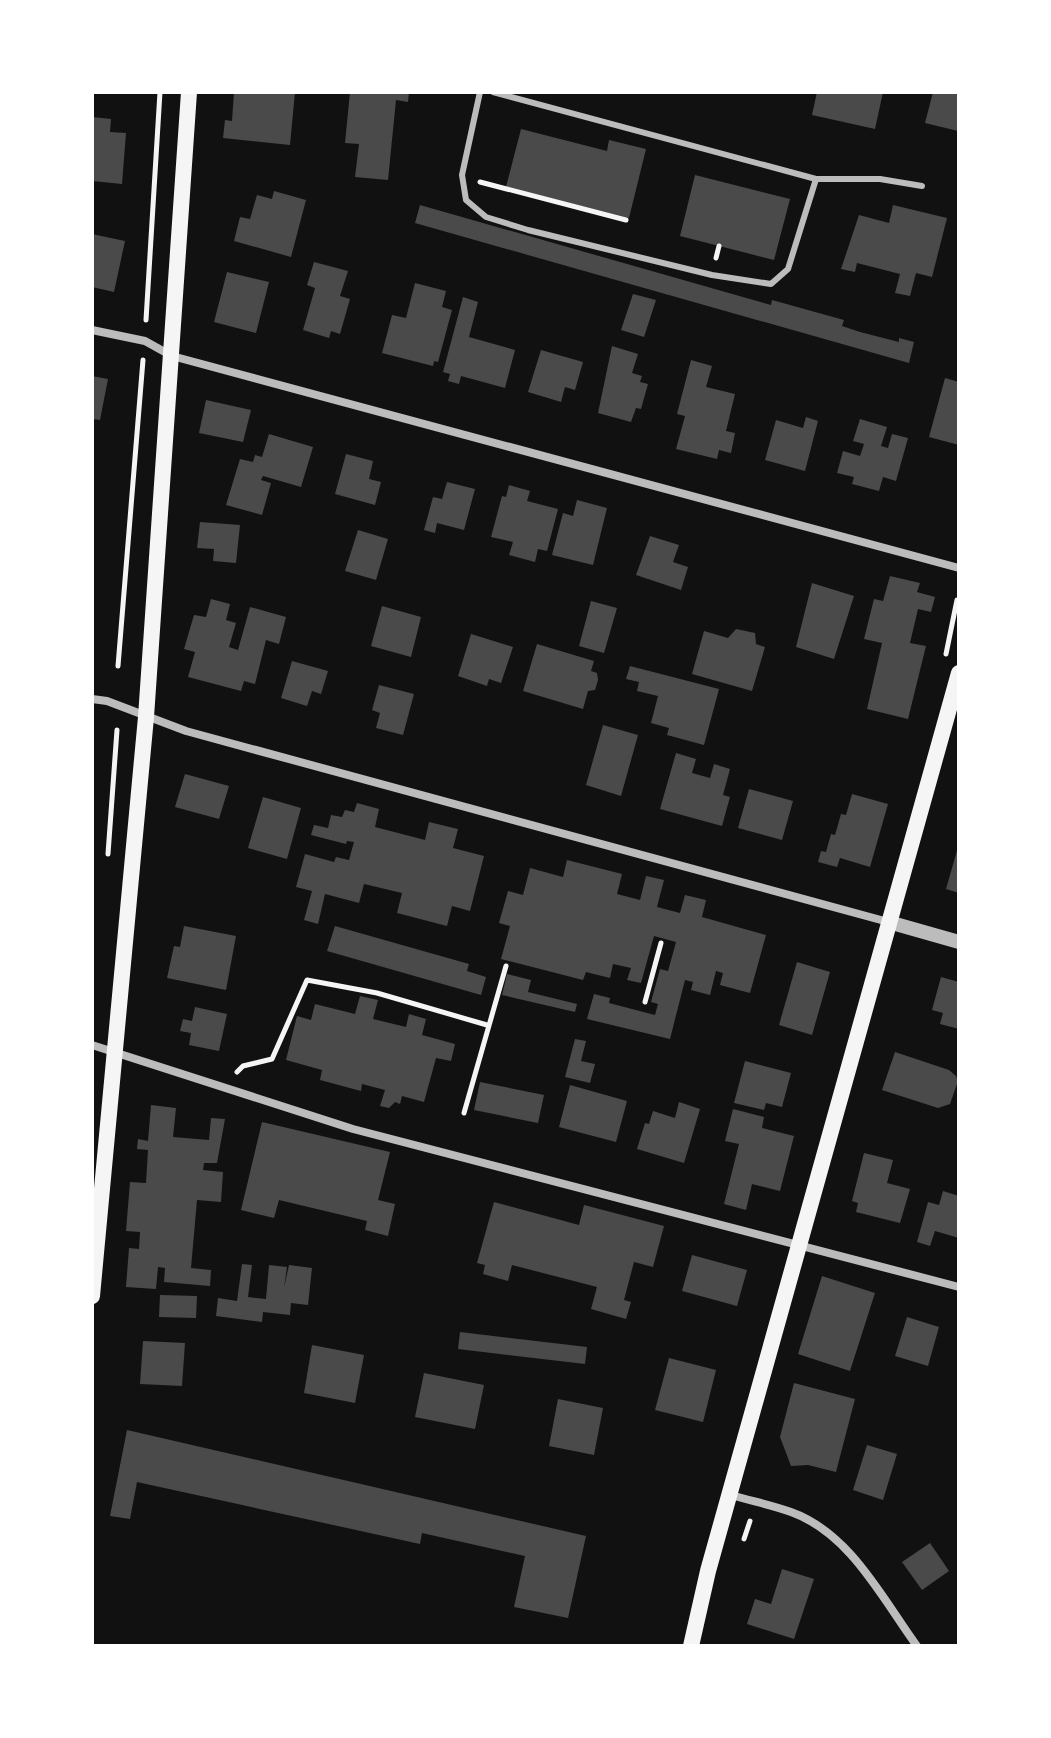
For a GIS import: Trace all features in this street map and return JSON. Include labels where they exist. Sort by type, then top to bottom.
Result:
[{"type":"main road","points":[[92,1296],[146,717],[189,92]]},
{"type":"main road","points":[[691,1646],[708,1571],[892,923],[959,673]]},
{"type":"street","points":[[92,330],[145,341],[172,356],[959,568]]},
{"type":"street","points":[[92,699],[485,814],[959,942]]},
{"type":"street","points":[[92,1045],[116,1050],[353,1129],[959,1287]]},
{"type":"street","points":[[731,1495],[792,1512],[835,1539],[856,1561],[917,1646]]},
{"type":"lane","points":[[480,92],[462,175],[466,200],[486,217],[712,275],[771,284],[788,269],[816,179]]},
{"type":"lane","points":[[493,92],[816,179],[880,179],[922,186]]},
{"type":"path","points":[[146,320],[160,92]]},
{"type":"path","points":[[462,175],[497,189],[626,220]]},
{"type":"path","points":[[118,666],[143,357]]},
{"type":"path","points":[[645,1002],[661,943]]},
{"type":"path","points":[[464,1113],[506,966]]},
{"type":"path","points":[[223,1085],[243,1066],[272,1059],[307,980],[377,993],[487,1025]]},
{"type":"building","points":[[234,92],[295,92],[290,145],[223,138],[225,120],[232,121]]},
{"type":"building","points":[[350,92],[409,92],[408,102],[396,100],[388,180],[355,177],[359,144],[345,143]]},
{"type":"building","points":[[817,92],[883,92],[875,129],[812,115]]},
{"type":"building","points":[[933,92],[959,92],[958,131],[925,123]]},
{"type":"building","points":[[92,117],[111,119],[110,132],[126,133],[122,184],[92,181]]},
{"type":"building","points":[[521,129],[607,151],[609,140],[646,149],[629,218],[506,187]]},
{"type":"building","points":[[695,175],[790,199],[774,260],[680,236]]},
{"type":"building","points":[[274,191],[306,200],[291,257],[234,241],[240,217],[250,219],[257,195],[272,199]]},
{"type":"building","points":[[420,205],[771,305],[772,300],[844,320],[842,326],[860,332],[899,342],[899,338],[914,342],[909,363],[415,223]]},
{"type":"building","points":[[893,205],[947,218],[932,277],[916,273],[910,296],[895,293],[900,274],[857,263],[855,272],[841,269],[859,215],[889,223]]},
{"type":"building","points":[[92,234],[125,241],[114,292],[92,287]]},
{"type":"building","points":[[314,262],[348,271],[340,296],[350,299],[340,334],[331,331],[329,338],[303,330],[315,288],[307,285]]},
{"type":"building","points":[[227,272],[269,282],[256,333],[214,322]]},
{"type":"building","points":[[415,283],[446,291],[442,307],[452,310],[438,362],[434,361],[433,366],[382,353],[392,315],[406,318]]},
{"type":"building","points":[[633,294],[656,300],[644,337],[621,330]]},
{"type":"building","points":[[463,297],[478,302],[469,337],[515,350],[505,388],[461,376],[459,384],[448,381],[450,374],[443,372]]},
{"type":"building","points":[[612,346],[638,354],[632,373],[642,376],[640,382],[648,384],[641,409],[636,408],[631,422],[598,413]]},
{"type":"building","points":[[541,350],[583,362],[575,390],[565,387],[561,402],[528,392]]},
{"type":"building","points":[[691,360],[712,366],[706,387],[735,394],[726,431],[735,433],[731,453],[719,450],[717,459],[676,449],[685,416],[677,414]]},
{"type":"building","points":[[92,376],[108,379],[100,420],[92,419]]},
{"type":"building","points":[[945,378],[959,382],[959,445],[929,437]]},
{"type":"building","points":[[206,400],[251,410],[243,442],[199,433]]},
{"type":"building","points":[[806,417],[818,421],[805,471],[765,460],[776,420],[803,428]]},
{"type":"building","points":[[860,419],[887,427],[881,446],[888,448],[892,434],[908,438],[896,481],[883,477],[879,491],[852,484],[854,477],[837,473],[843,451],[860,456],[864,444],[853,441]]},
{"type":"building","points":[[269,434],[313,447],[301,487],[263,476],[261,480],[271,483],[262,515],[226,505],[240,459],[253,462],[255,455],[262,457]]},
{"type":"building","points":[[346,454],[373,461],[369,479],[381,482],[375,505],[335,494]]},
{"type":"building","points":[[447,482],[475,489],[464,530],[437,523],[435,533],[424,530],[433,497],[442,499]]},
{"type":"building","points":[[509,485],[530,491],[527,501],[558,509],[547,551],[538,549],[535,562],[509,555],[513,542],[491,537],[502,496],[506,497]]},
{"type":"building","points":[[577,500],[607,508],[593,565],[552,555],[563,513],[573,516]]},
{"type":"building","points":[[200,522],[240,525],[236,563],[213,561],[214,549],[197,548]]},
{"type":"building","points":[[358,530],[388,539],[376,580],[345,571]]},
{"type":"building","points":[[650,536],[679,545],[673,562],[688,567],[681,590],[636,575]]},
{"type":"building","points":[[890,576],[920,583],[917,592],[935,597],[931,612],[918,609],[910,643],[926,646],[908,719],[867,709],[882,643],[864,639],[874,599],[883,601]]},
{"type":"building","points":[[812,583],[854,596],[834,659],[796,647]]},
{"type":"building","points":[[211,599],[230,604],[226,620],[236,623],[229,647],[238,650],[250,607],[286,617],[279,644],[266,640],[255,684],[244,681],[241,691],[188,677],[195,652],[184,649],[194,615],[206,617]]},
{"type":"building","points":[[591,601],[617,608],[604,653],[579,646]]},
{"type":"building","points":[[382,606],[421,617],[411,657],[371,646]]},
{"type":"building","points":[[736,629],[755,633],[756,644],[765,647],[752,691],[692,674],[704,631],[728,638]]},
{"type":"building","points":[[471,634],[513,647],[501,683],[489,679],[487,686],[458,676]]},
{"type":"building","points":[[537,644],[594,661],[591,671],[597,673],[598,680],[595,690],[588,691],[583,709],[523,691]]},
{"type":"building","points":[[292,661],[328,671],[321,694],[312,691],[307,706],[281,698]]},
{"type":"building","points":[[630,666],[719,689],[704,745],[667,735],[669,728],[651,723],[658,696],[637,691],[639,682],[626,679]]},
{"type":"building","points":[[379,685],[414,694],[403,735],[376,728],[380,713],[372,710]]},
{"type":"building","points":[[603,725],[638,735],[621,796],[586,785]]},
{"type":"building","points":[[676,753],[696,759],[692,773],[710,778],[714,764],[730,769],[723,795],[730,797],[722,826],[660,809]]},
{"type":"building","points":[[185,774],[229,786],[219,819],[175,807]]},
{"type":"building","points":[[749,789],[793,801],[782,840],[738,828]]},
{"type":"building","points":[[852,794],[888,804],[870,867],[840,858],[837,867],[818,862],[821,851],[826,852],[831,834],[835,835],[841,814],[846,815]]},
{"type":"building","points":[[263,797],[301,808],[287,859],[248,848]]},
{"type":"building","points":[[357,803],[379,809],[375,827],[425,840],[429,822],[458,829],[453,848],[484,856],[470,911],[452,906],[447,926],[397,913],[402,893],[364,884],[359,903],[325,894],[318,924],[304,920],[312,891],[296,887],[305,854],[334,862],[336,857],[349,860],[354,842],[347,841],[346,844],[311,835],[314,825],[328,828],[331,815],[342,817],[345,810],[354,812]]},
{"type":"building","points":[[959,847],[959,893],[946,889]]},
{"type":"building","points":[[567,860],[622,874],[617,894],[640,900],[646,876],[664,880],[657,907],[680,913],[685,895],[706,900],[702,917],[766,935],[750,993],[720,985],[723,973],[716,971],[710,995],[691,990],[693,982],[685,980],[670,1039],[587,1019],[594,994],[610,998],[609,1003],[655,1015],[658,1004],[651,1002],[660,969],[668,971],[676,942],[654,936],[641,983],[627,980],[631,968],[613,964],[610,978],[586,972],[583,980],[501,959],[510,926],[499,923],[508,891],[523,895],[530,868],[563,877]]},
{"type":"building","points":[[184,926],[236,936],[226,990],[167,978],[174,946],[180,947]]},
{"type":"building","points":[[335,926],[469,964],[467,971],[486,977],[481,995],[327,951]]},
{"type":"building","points":[[797,962],[830,972],[812,1035],[779,1025]]},
{"type":"building","points":[[507,974],[531,980],[528,992],[577,1004],[575,1012],[502,995]]},
{"type":"building","points":[[941,977],[959,982],[959,1029],[940,1024],[943,1013],[932,1010]]},
{"type":"building","points":[[360,996],[378,1000],[373,1019],[406,1027],[409,1014],[426,1019],[422,1035],[455,1044],[451,1061],[436,1058],[424,1102],[402,1096],[400,1104],[395,1102],[389,1108],[380,1106],[385,1090],[362,1084],[361,1091],[320,1080],[322,1070],[286,1060],[297,1016],[311,1020],[315,1004],[355,1014]]},
{"type":"building","points":[[195,1007],[227,1014],[219,1051],[189,1045],[191,1033],[180,1031],[183,1019],[192,1021]]},
{"type":"building","points":[[575,1039],[586,1041],[581,1061],[595,1064],[590,1083],[565,1077]]},
{"type":"building","points":[[895,1052],[949,1070],[956,1076],[958,1081],[950,1104],[938,1108],[882,1090]]},
{"type":"building","points":[[745,1061],[791,1073],[782,1107],[766,1103],[764,1110],[734,1103]]},
{"type":"building","points":[[480,1082],[544,1095],[538,1123],[474,1110]]},
{"type":"building","points":[[570,1085],[627,1101],[616,1142],[559,1127]]},
{"type":"building","points":[[679,1102],[700,1109],[684,1163],[637,1149],[645,1123],[649,1124],[653,1111],[675,1118]]},
{"type":"building","points":[[151,1105],[176,1108],[173,1137],[209,1140],[211,1118],[225,1119],[217,1163],[204,1163],[203,1170],[223,1172],[221,1202],[197,1200],[191,1268],[211,1270],[210,1286],[164,1282],[165,1268],[158,1267],[156,1289],[126,1287],[129,1248],[139,1249],[140,1232],[126,1231],[130,1182],[146,1183],[148,1150],[137,1149],[138,1139],[148,1141]]},
{"type":"building","points":[[733,1109],[764,1117],[762,1128],[794,1136],[780,1191],[752,1184],[746,1210],[724,1204],[739,1144],[725,1141]]},
{"type":"building","points":[[262,1122],[390,1152],[378,1200],[395,1204],[388,1236],[365,1230],[367,1221],[279,1200],[274,1218],[241,1210]]},
{"type":"building","points":[[864,1153],[893,1160],[887,1183],[910,1189],[900,1223],[856,1212],[858,1203],[852,1201]]},
{"type":"building","points":[[943,1191],[959,1196],[959,1238],[935,1231],[930,1246],[917,1242],[928,1202],[939,1205]]},
{"type":"building","points":[[494,1202],[579,1225],[584,1205],[664,1226],[653,1267],[634,1262],[624,1300],[631,1302],[626,1319],[591,1309],[597,1287],[512,1265],[508,1281],[483,1274],[485,1265],[477,1263]]},
{"type":"building","points":[[692,1255],[747,1270],[737,1306],[682,1291]]},
{"type":"building","points":[[242,1264],[252,1265],[248,1297],[266,1299],[269,1265],[287,1267],[284,1288],[289,1265],[312,1268],[308,1305],[291,1303],[290,1315],[263,1312],[262,1322],[216,1316],[218,1298],[237,1301]]},
{"type":"building","points":[[822,1276],[875,1293],[850,1371],[798,1354]]},
{"type":"building","points":[[160,1295],[197,1296],[196,1318],[159,1317]]},
{"type":"building","points":[[907,1317],[939,1327],[928,1366],[895,1356]]},
{"type":"building","points":[[460,1332],[587,1347],[585,1364],[458,1349]]},
{"type":"building","points":[[143,1341],[185,1343],[182,1386],[140,1384]]},
{"type":"building","points":[[312,1345],[364,1355],[355,1403],[304,1393]]},
{"type":"building","points":[[669,1358],[716,1370],[703,1422],[655,1410]]},
{"type":"building","points":[[424,1373],[484,1385],[475,1429],[415,1417]]},
{"type":"building","points":[[794,1383],[855,1399],[836,1472],[808,1465],[791,1466],[780,1437]]},
{"type":"building","points":[[558,1399],[603,1408],[594,1455],[549,1446]]},
{"type":"building","points":[[127,1430],[586,1536],[568,1618],[514,1607],[525,1556],[422,1533],[420,1544],[137,1482],[130,1519],[110,1516]]},
{"type":"building","points":[[867,1445],[897,1454],[883,1500],[853,1490]]},
{"type":"building","points":[[930,1543],[949,1571],[922,1590],[902,1562]]},
{"type":"building","points":[[782,1569],[814,1579],[794,1639],[747,1624],[755,1599],[771,1604]]}]
